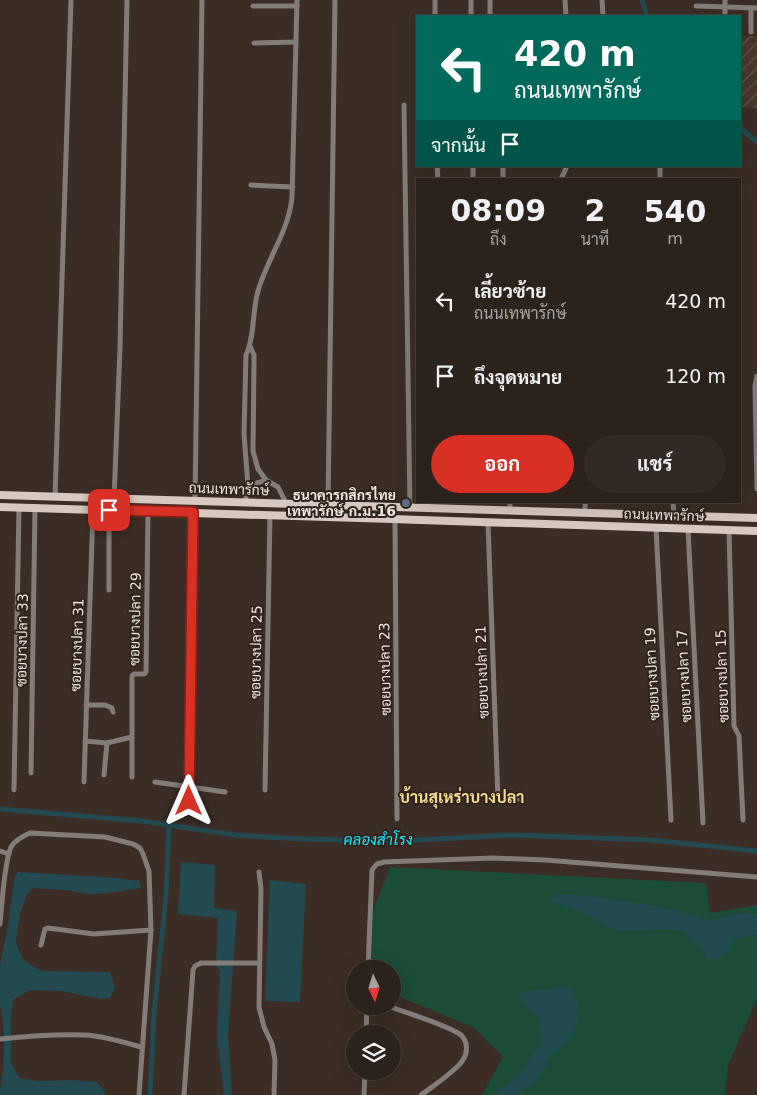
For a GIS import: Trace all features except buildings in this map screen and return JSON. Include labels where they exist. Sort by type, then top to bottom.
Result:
[{"type":"main road","name":"ถนนเทพารักษ์","points":[[0,495],[410,507],[443,505],[477,506],[510,511],[757,518]]},
{"type":"main road","points":[[170,500],[170,511]]},
{"type":"main road","name":"ถนนเทพารักษ์","points":[[0,507],[757,530]]},
{"type":"street","points":[[55,497],[71,0]]},
{"type":"street","points":[[114,499],[120,348],[126,0]]},
{"type":"street","points":[[195,501],[202,0]]},
{"type":"street","points":[[245,502],[248,486],[244,434],[246,355],[250,346],[253,313],[258,290],[291,209],[297,0]]},
{"type":"street","points":[[328,505],[335,0]]},
{"type":"street","points":[[435,0],[435,15]]},
{"type":"street","points":[[471,0],[471,15]]},
{"type":"street","points":[[490,0],[490,15]]},
{"type":"street","points":[[565,0],[566,15]]},
{"type":"street","points":[[602,0],[603,15]]},
{"type":"street","points":[[725,15],[726,0]]},
{"type":"street","points":[[253,6],[297,6]]},
{"type":"street","points":[[696,6],[754,8],[751,32]]},
{"type":"street","points":[[254,43],[296,42]]},
{"type":"street","points":[[404,105],[410,507]]},
{"type":"street","points":[[251,185],[293,187]]},
{"type":"street","points":[[250,346],[254,355],[252,440],[258,469],[266,480],[278,487],[286,504]]},
{"type":"street","points":[[757,376],[755,386],[757,489]]},
{"type":"street","points":[[248,472],[258,469]]},
{"type":"street","points":[[248,486],[266,480]]},
{"type":"street","points":[[510,503],[510,511]]},
{"type":"street","points":[[585,503],[585,513]]},
{"type":"street","points":[[673,503],[674,516]]},
{"type":"street","points":[[14,790],[19,507]]},
{"type":"street","name":"ซอยบางปลา 33","points":[[31,773],[35,508]]},
{"type":"street","name":"ซอยบางปลา 31","points":[[84,782],[93,509]]},
{"type":"street","points":[[108,590],[109,510]]},
{"type":"street","name":"ซอยบางปลา 29","points":[[132,777],[132,676],[146,672],[148,510]]},
{"type":"street","points":[[189,801],[193,512]]},
{"type":"street","name":"ซอยบางปลา 25","points":[[265,790],[270,514]]},
{"type":"street","name":"ซอยบางปลา 23","points":[[394,520],[398,819]]},
{"type":"street","name":"ซอยบางปลา 21","points":[[488,523],[498,800],[520,799]]},
{"type":"street","name":"ซอยบางปลา 19","points":[[656,528],[671,820]]},
{"type":"street","name":"ซอยบางปลา 17","points":[[688,529],[703,823]]},
{"type":"street","name":"ซอยบางปลา 15","points":[[729,530],[734,726],[739,736],[743,820]]},
{"type":"street","points":[[86,705],[108,706],[112,708],[113,712]]},
{"type":"street","points":[[85,741],[107,743],[132,737]]},
{"type":"street","points":[[104,775],[107,743]]},
{"type":"street","points":[[155,782],[225,792]]},
{"type":"street","points":[[0,924],[11,847],[14,842],[30,833],[104,837],[133,844],[140,848],[148,871],[151,930],[139,1095]]},
{"type":"street","points":[[0,851],[10,854]]},
{"type":"street","points":[[368,960],[372,870],[377,864],[384,862],[493,858],[545,860],[757,877]]},
{"type":"street","points":[[260,872],[258,1006],[264,1027],[272,1044],[274,1095]]},
{"type":"street","points":[[41,945],[43,932],[48,928],[94,934],[151,930]]},
{"type":"street","points":[[184,1095],[193,970],[195,966],[201,963],[259,963]]},
{"type":"street","points":[[401,1011],[449,1028],[461,1035],[466,1042],[468,1052],[462,1062],[421,1095]]},
{"type":"street","points":[[1,1039],[39,1035],[86,1035],[141,1047]]},
{"type":"street","points":[[364,1095],[365,1080]]},
{"type":"shaded area","points":[[741,36],[757,36],[757,108],[741,106]]},
{"type":"green space","points":[[390,867],[706,883],[710,913],[757,905],[757,999],[728,1065],[725,1095],[482,1095],[503,1057],[473,1027],[401,997],[401,960],[370,960],[370,919]]},
{"type":"water","points":[[181,862],[215,865],[214,908],[237,911],[228,1035],[232,1095],[224,1095],[217,1034],[220,972],[216,965],[218,918],[178,914]]},
{"type":"water","points":[[18,872],[139,881],[141,888],[107,893],[90,894],[66,890],[32,888],[27,894],[20,913],[16,942],[23,960],[41,971],[110,972],[115,988],[110,998],[101,999],[62,991],[30,990],[14,999],[11,1011],[11,1063],[20,1078],[37,1081],[71,1080],[97,1082],[104,1090],[105,1095],[0,1095],[4,1048],[3,1019],[0,1007],[0,964],[15,876]]},
{"type":"water","points":[[270,880],[306,884],[300,1002],[265,1001]]},
{"type":"water","points":[[558,894],[588,896],[650,905],[709,921],[726,916],[748,913],[757,914],[757,934],[735,938],[731,942],[731,949],[715,960],[707,959],[685,932],[662,929],[621,932],[606,926],[585,913],[552,902],[551,898]]},
{"type":"water","points":[[561,987],[572,989],[577,1000],[578,1018],[572,1036],[549,1058],[536,1082],[516,1095],[494,1095],[517,1076],[542,1043],[539,1018],[526,1008],[519,998],[522,992]]},
{"type":"waterway","points":[[642,0],[647,15]]},
{"type":"waterway","points":[[741,129],[757,142]]},
{"type":"waterway","name":"คลองสำโรง","points":[[0,809],[142,821],[235,835],[302,839],[400,841],[512,835],[651,840],[757,851]]},
{"type":"waterway","points":[[150,1095],[154,1014],[166,896],[169,826]]},
{"type":"place","name":"ธนาคารกสิกรไทย เทพารักษ์ ก.ม.16","points":[[406,503]]},
{"type":"district","name":"บ้านสุเหร่าบางปลา","points":[[462,797]]},
{"type":"route","points":[[109,510],[193,512],[189,801]]}]
